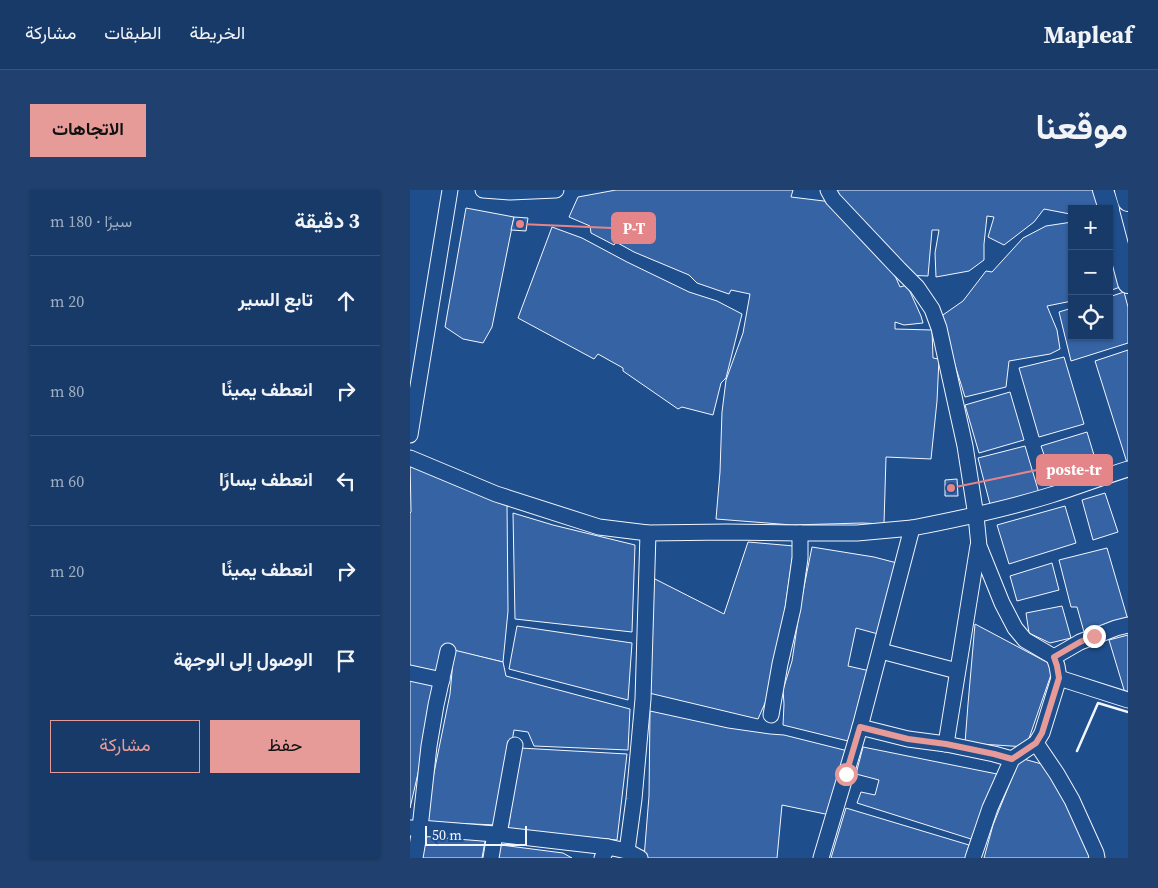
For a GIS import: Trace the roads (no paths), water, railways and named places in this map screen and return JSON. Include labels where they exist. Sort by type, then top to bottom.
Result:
[{"type":"main road","points":[[1103,190],[1108,205]]},
{"type":"main road","points":[[1125,190],[1128,201]]},
{"type":"main road","points":[[1113,225],[1128,283]]},
{"type":"street","points":[[410,436],[450,190]]},
{"type":"street","points":[[483,190],[510,192],[556,190]]},
{"type":"street","points":[[828,190],[833,199],[918,287],[932,309],[951,380],[976,516],[978,546],[946,744]]},
{"type":"street","points":[[410,458],[496,494],[575,520],[599,527],[648,533],[857,533],[912,528],[976,516],[1050,495],[1128,469]]},
{"type":"street","points":[[821,858],[881,651],[912,528]]},
{"type":"street","points":[[415,828],[497,834],[605,853],[633,855],[634,799],[642,699],[648,533]]},
{"type":"street","points":[[771,715],[780,664],[794,608],[800,558],[800,534]]},
{"type":"street","points":[[972,858],[990,808],[1012,759],[1036,743],[1042,733],[1059,678],[1054,657],[1025,640],[1015,628],[1002,603],[978,546]]},
{"type":"street","points":[[1054,657],[1080,642],[1128,625]]},
{"type":"street","points":[[415,858],[415,828],[436,705],[448,651]]},
{"type":"street","points":[[881,651],[957,672]]},
{"type":"street","points":[[410,673],[442,680]]},
{"type":"street","points":[[1059,678],[1128,700]]},
{"type":"street","points":[[860,727],[908,739],[946,744],[1012,759]]},
{"type":"street","points":[[1036,743],[1072,800],[1097,858]]},
{"type":"street","points":[[491,858],[515,745]]},
{"type":"place","name":"P-T","points":[[520,224]]},
{"type":"place","name":"poste-tr","points":[[951,488]]}]
